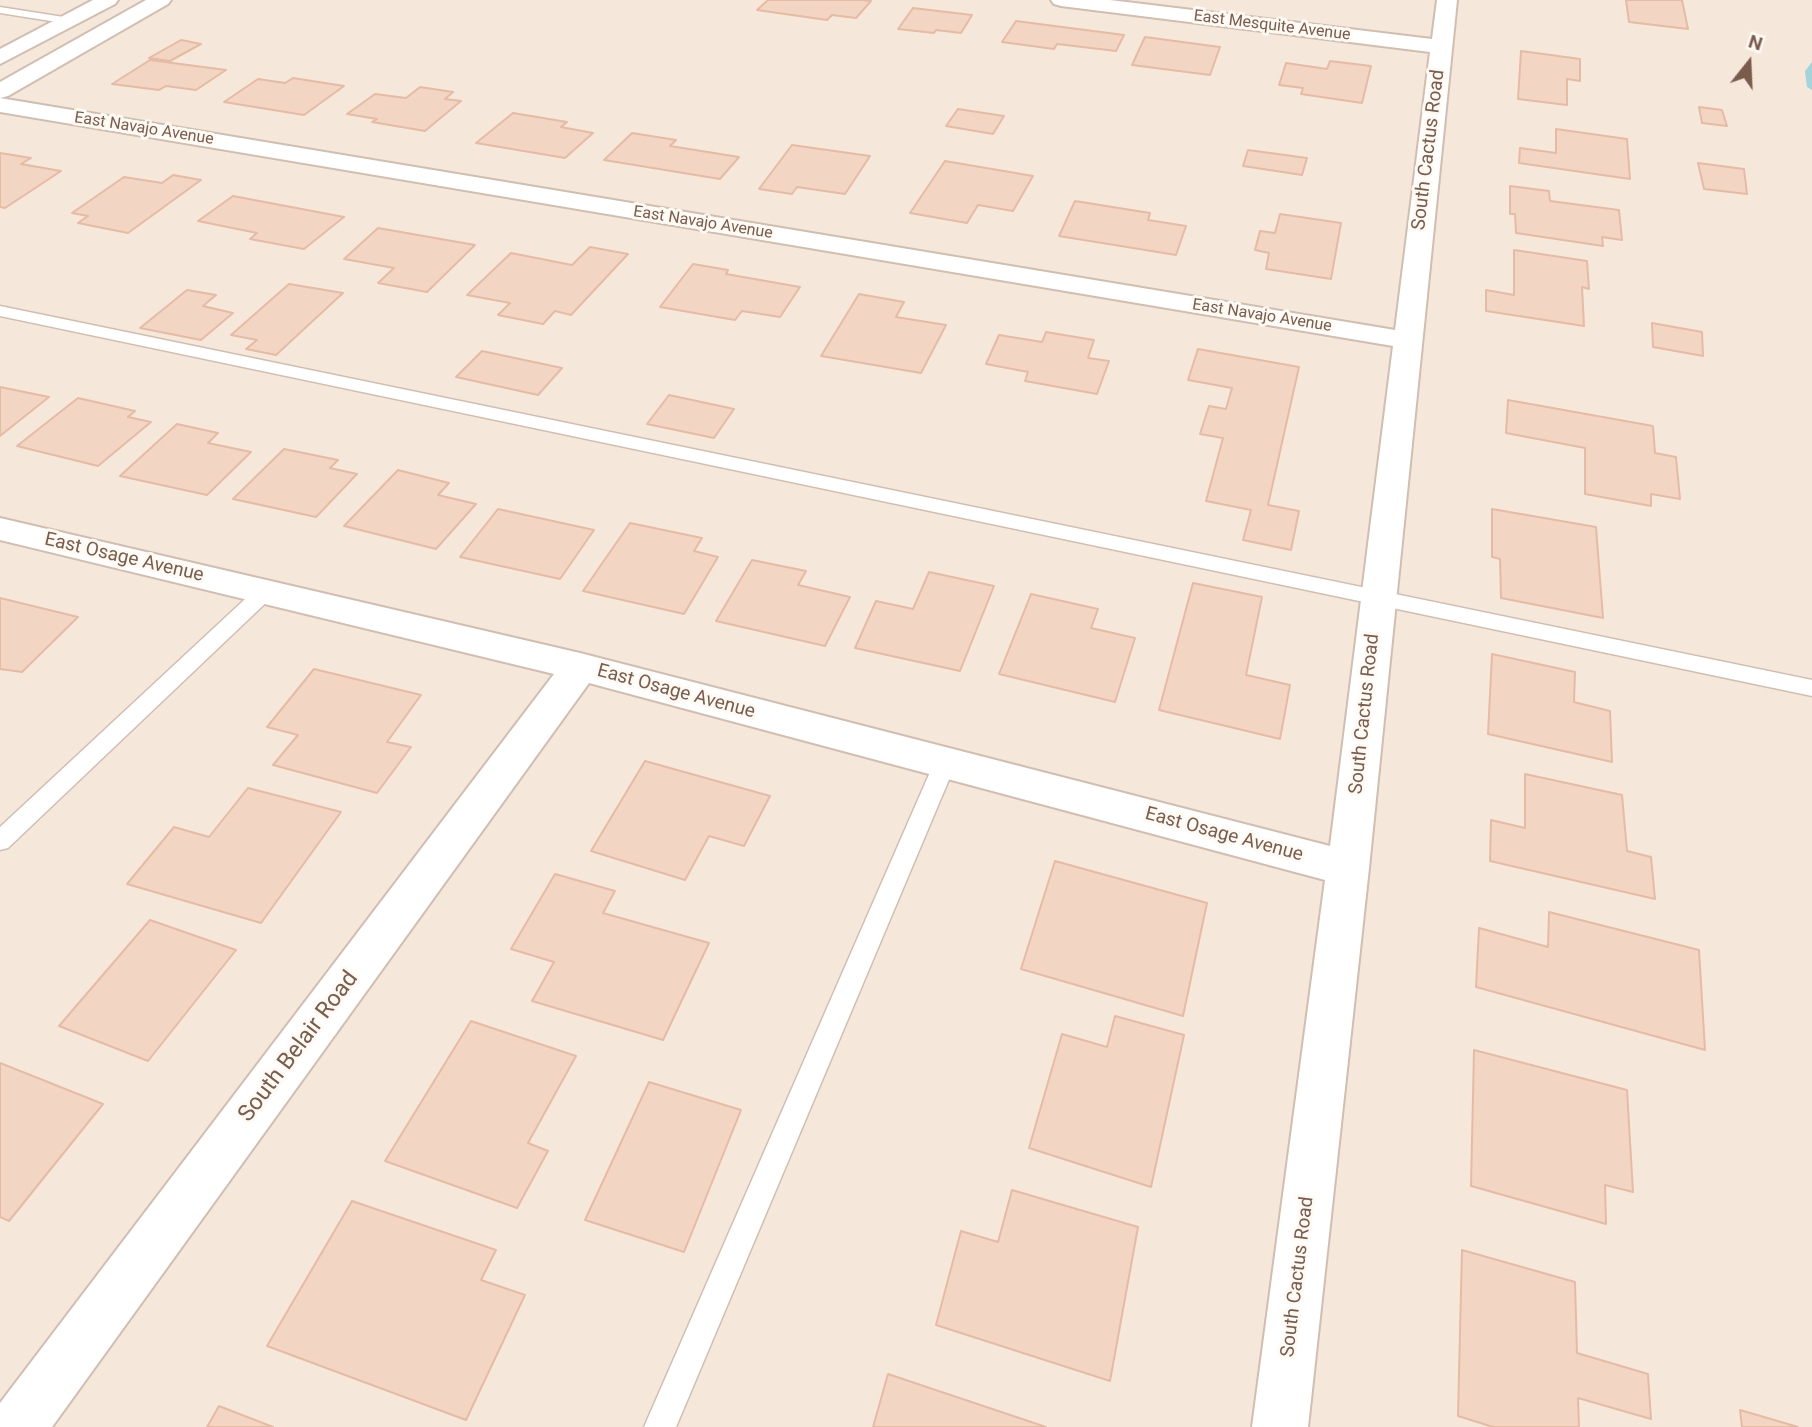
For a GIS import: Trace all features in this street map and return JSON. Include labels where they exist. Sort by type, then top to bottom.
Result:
[{"type":"street","points":[[0,58],[108,0]]},
{"type":"street","points":[[0,91],[161,0]]},
{"type":"street","name":"East Mesquite Avenue","points":[[1061,0],[1442,47]]},
{"type":"street","name":"South Cactus Road","points":[[1280,1427],[1348,868],[1406,340],[1447,0]]},
{"type":"street","name":"East Navajo Avenue","points":[[0,106],[1406,340]]},
{"type":"street","name":"East Osage Avenue","points":[[0,529],[580,667],[1348,868]]},
{"type":"street","name":"South Belair Road","points":[[17,1427],[580,667]]},
{"type":"lane","points":[[0,10],[70,20]]},
{"type":"lane","points":[[0,311],[1812,688]]},
{"type":"lane","points":[[0,841],[265,592]]},
{"type":"lane","points":[[660,1427],[945,762]]},
{"type":"shaded area","points":[[0,0],[1812,0],[1812,1427],[0,1427]]},
{"type":"building","points":[[768,0],[871,1],[856,18],[832,15],[827,20],[757,10]]},
{"type":"building","points":[[1626,0],[1682,0],[1688,29],[1629,22]]},
{"type":"building","points":[[913,8],[972,15],[961,33],[898,29]]},
{"type":"building","points":[[1016,21],[1124,35],[1116,51],[1057,44],[1054,49],[1002,42]]},
{"type":"building","points":[[1145,37],[1220,47],[1210,75],[1132,65]]},
{"type":"building","points":[[181,40],[201,44],[170,61],[149,58]]},
{"type":"building","points":[[1521,51],[1580,59],[1580,81],[1567,79],[1567,105],[1518,99]]},
{"type":"building","points":[[150,60],[226,70],[196,90],[166,86],[159,90],[112,84]]},
{"type":"building","points":[[1330,61],[1371,66],[1362,103],[1301,94],[1303,88],[1279,85],[1286,63],[1327,69]]},
{"type":"building","points":[[293,78],[344,86],[304,115],[224,102],[258,79],[285,83]]},
{"type":"building","points":[[420,87],[453,92],[445,99],[461,101],[425,131],[372,122],[377,119],[347,114],[375,94],[406,98]]},
{"type":"building","points":[[1699,107],[1722,110],[1727,126],[1702,123]]},
{"type":"building","points":[[958,109],[1004,116],[993,134],[946,126]]},
{"type":"building","points":[[513,113],[567,122],[561,127],[593,133],[565,158],[476,143]]},
{"type":"building","points":[[1556,129],[1627,139],[1630,179],[1519,163],[1520,148],[1556,153]]},
{"type":"building","points":[[632,133],[676,140],[670,146],[739,157],[720,179],[604,160]]},
{"type":"building","points":[[792,145],[870,156],[845,194],[797,187],[792,194],[759,189]]},
{"type":"building","points":[[1248,150],[1307,158],[1302,175],[1243,166]]},
{"type":"building","points":[[0,153],[31,158],[21,164],[61,171],[5,208],[0,207]]},
{"type":"building","points":[[945,161],[1033,176],[1013,211],[978,205],[967,223],[910,213]]},
{"type":"building","points":[[1698,163],[1744,169],[1747,194],[1704,189]]},
{"type":"building","points":[[173,175],[201,180],[128,233],[78,223],[88,216],[72,213],[124,177],[162,183]]},
{"type":"building","points":[[1510,186],[1549,191],[1550,201],[1619,210],[1622,240],[1602,237],[1603,246],[1516,233],[1515,214],[1510,214]]},
{"type":"building","points":[[233,196],[344,217],[304,249],[250,239],[257,233],[198,221]]},
{"type":"building","points":[[1075,201],[1150,213],[1148,220],[1186,226],[1176,255],[1059,236]]},
{"type":"building","points":[[1280,214],[1341,223],[1331,279],[1266,269],[1269,253],[1255,250],[1260,231],[1275,233]]},
{"type":"building","points":[[378,228],[475,245],[427,292],[378,283],[394,268],[344,259]]},
{"type":"building","points":[[590,247],[628,254],[571,315],[555,311],[543,324],[498,315],[510,303],[467,295],[511,253],[572,265]]},
{"type":"building","points":[[1514,250],[1587,261],[1589,289],[1582,287],[1584,326],[1486,311],[1486,290],[1514,295]]},
{"type":"building","points":[[693,264],[728,270],[726,274],[800,287],[780,317],[742,311],[735,320],[660,307]]},
{"type":"building","points":[[289,284],[343,293],[276,355],[246,349],[257,340],[231,335]]},
{"type":"building","points":[[187,290],[216,295],[203,306],[233,313],[201,340],[140,328]]},
{"type":"building","points":[[859,294],[904,302],[896,317],[946,325],[921,373],[821,356]]},
{"type":"building","points":[[1652,323],[1702,332],[1703,356],[1653,347]]},
{"type":"building","points":[[1046,332],[1094,340],[1088,358],[1109,361],[1097,394],[1025,381],[1028,372],[986,364],[999,335],[1042,342]]},
{"type":"building","points":[[1198,349],[1299,367],[1268,505],[1299,511],[1291,550],[1243,540],[1251,510],[1206,501],[1223,438],[1200,434],[1209,406],[1226,409],[1232,388],[1188,380]]},
{"type":"building","points":[[482,351],[562,368],[538,395],[456,377]]},
{"type":"building","points":[[0,387],[49,397],[0,436]]},
{"type":"building","points":[[669,395],[734,409],[714,438],[647,424]]},
{"type":"building","points":[[78,398],[135,411],[128,417],[151,422],[98,466],[17,446]]},
{"type":"building","points":[[1508,400],[1653,426],[1655,453],[1676,457],[1680,499],[1651,494],[1651,506],[1585,494],[1585,448],[1506,433]]},
{"type":"building","points":[[177,424],[218,433],[208,443],[251,452],[207,495],[120,476]]},
{"type":"building","points":[[284,449],[338,460],[330,468],[357,474],[316,517],[233,499]]},
{"type":"building","points":[[398,470],[449,483],[438,495],[476,504],[436,549],[344,526]]},
{"type":"building","points":[[498,509],[594,530],[560,579],[460,557]]},
{"type":"building","points":[[1492,509],[1596,527],[1603,618],[1501,598],[1500,559],[1492,557]]},
{"type":"building","points":[[630,523],[702,538],[694,551],[718,557],[684,614],[583,591]]},
{"type":"building","points":[[752,560],[806,571],[798,585],[850,597],[825,646],[716,621]]},
{"type":"building","points":[[929,572],[994,586],[960,671],[855,648],[876,601],[913,609]]},
{"type":"building","points":[[1193,583],[1262,597],[1246,675],[1290,685],[1280,739],[1159,710]]},
{"type":"building","points":[[1031,594],[1098,609],[1091,628],[1135,638],[1115,702],[999,674]]},
{"type":"building","points":[[0,598],[78,617],[22,672],[0,669]]},
{"type":"building","points":[[1492,654],[1575,672],[1574,702],[1610,711],[1612,762],[1488,734]]},
{"type":"building","points":[[314,669],[421,695],[387,742],[411,747],[377,793],[273,765],[298,735],[267,727]]},
{"type":"building","points":[[645,761],[770,796],[744,846],[709,836],[685,880],[591,851]]},
{"type":"building","points":[[1525,774],[1622,795],[1627,851],[1651,857],[1655,899],[1490,861],[1491,820],[1525,828]]},
{"type":"building","points":[[248,788],[341,812],[261,923],[127,884],[174,827],[209,837]]},
{"type":"building","points":[[1055,861],[1207,903],[1183,1016],[1021,969]]},
{"type":"building","points":[[555,874],[615,891],[603,913],[709,943],[663,1040],[532,1001],[554,962],[511,949]]},
{"type":"building","points":[[1549,912],[1699,950],[1705,1050],[1476,987],[1479,928],[1548,947]]},
{"type":"building","points":[[150,920],[236,950],[148,1061],[59,1026]]},
{"type":"building","points":[[1115,1016],[1184,1035],[1151,1187],[1029,1148],[1062,1034],[1107,1047]]},
{"type":"building","points":[[471,1021],[576,1056],[528,1143],[548,1151],[517,1208],[385,1161]]},
{"type":"building","points":[[1474,1050],[1627,1090],[1633,1192],[1605,1185],[1606,1224],[1471,1186]]},
{"type":"building","points":[[0,1063],[103,1104],[9,1221],[0,1217]]},
{"type":"building","points":[[649,1082],[741,1110],[684,1252],[585,1220]]},
{"type":"building","points":[[1012,1190],[1138,1227],[1110,1381],[936,1325],[961,1231],[998,1242]]},
{"type":"building","points":[[352,1201],[496,1250],[481,1280],[525,1295],[466,1420],[267,1346]]},
{"type":"building","points":[[1462,1250],[1575,1282],[1577,1353],[1648,1374],[1651,1419],[1578,1398],[1579,1427],[1493,1427],[1458,1416]]},
{"type":"building","points":[[888,1374],[1046,1427],[873,1427]]},
{"type":"building","points":[[219,1406],[273,1427],[207,1427]]},
{"type":"building","points":[[1740,1410],[1798,1427],[1742,1427]]},
{"type":"waterway","points":[[1812,65],[1809,71],[1812,87]]}]
